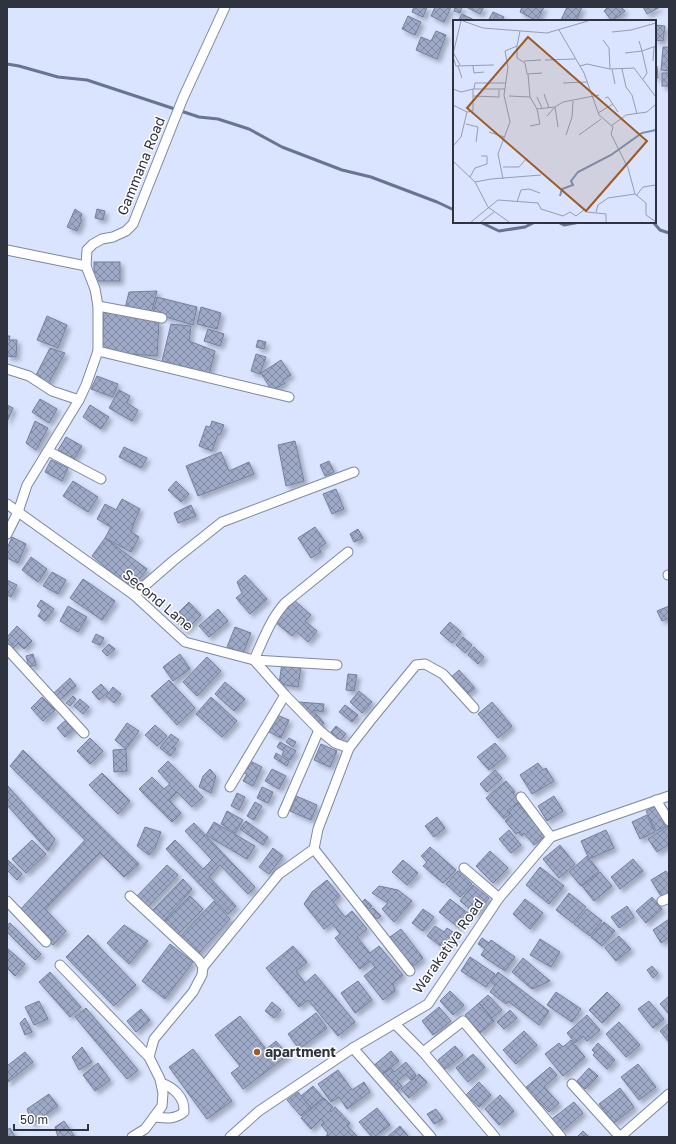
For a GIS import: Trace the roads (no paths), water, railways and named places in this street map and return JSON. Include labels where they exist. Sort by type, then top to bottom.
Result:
[{"type":"street","name":"Gammana Road","points":[[86,266],[88,250],[93,244],[102,239],[113,237],[126,231],[133,224],[178,110],[225,7]]},
{"type":"street","points":[[7,250],[86,266],[95,289],[98,306],[98,351],[86,385],[79,400],[27,485],[18,512],[7,534]]},
{"type":"street","points":[[98,306],[162,318]]},
{"type":"street","points":[[98,351],[289,397]]},
{"type":"street","points":[[7,369],[29,376],[52,391],[79,400]]},
{"type":"street","points":[[48,451],[101,479]]},
{"type":"street","points":[[134,595],[173,561],[222,522],[354,472]]},
{"type":"street","name":"Second Lane","points":[[7,504],[134,595],[185,642],[254,660],[337,665]]},
{"type":"street","points":[[348,552],[285,603],[277,612],[254,660],[319,730],[335,744],[349,748]]},
{"type":"street","points":[[7,649],[84,733]]},
{"type":"street","points":[[148,1057],[154,1039],[193,992],[202,974],[203,968],[279,874],[314,849],[318,829],[349,748],[416,665],[425,664],[443,674],[474,708]]},
{"type":"street","points":[[230,787],[285,695]]},
{"type":"street","points":[[284,814],[319,730]]},
{"type":"street","points":[[521,797],[551,837],[669,796]]},
{"type":"street","points":[[656,800],[669,821]]},
{"type":"street","name":"Warakatiya Road","points":[[230,1137],[259,1111],[353,1048],[428,1004],[499,898],[551,837]]},
{"type":"street","points":[[314,849],[410,971]]},
{"type":"street","points":[[464,868],[499,898]]},
{"type":"street","points":[[130,896],[199,960],[203,968]]},
{"type":"street","points":[[7,901],[46,942]]},
{"type":"street","points":[[60,965],[148,1057],[161,1083],[163,1093],[162,1106],[146,1129],[132,1137]]},
{"type":"street","points":[[424,1052],[463,1021],[561,1137]]},
{"type":"street","points":[[395,1024],[424,1052],[495,1137]]},
{"type":"street","points":[[353,1048],[431,1137]]},
{"type":"street","points":[[154,1117],[170,1118],[179,1116],[184,1112],[185,1106],[175,1091],[170,1086],[161,1083]]},
{"type":"street","points":[[572,1084],[620,1137],[669,1094]]},
{"type":"waterway","points":[[7,64],[58,77],[87,80],[199,117],[218,119],[249,129],[282,147],[342,170],[371,177],[453,210]]},
{"type":"waterway","points":[[482,223],[499,231],[525,227],[533,223]]},
{"type":"waterway","points":[[560,223],[564,225],[575,223]]},
{"type":"waterway","points":[[654,223],[660,230],[669,233]]},
{"type":"place","name":"apartment","points":[[257,1052]]}]
